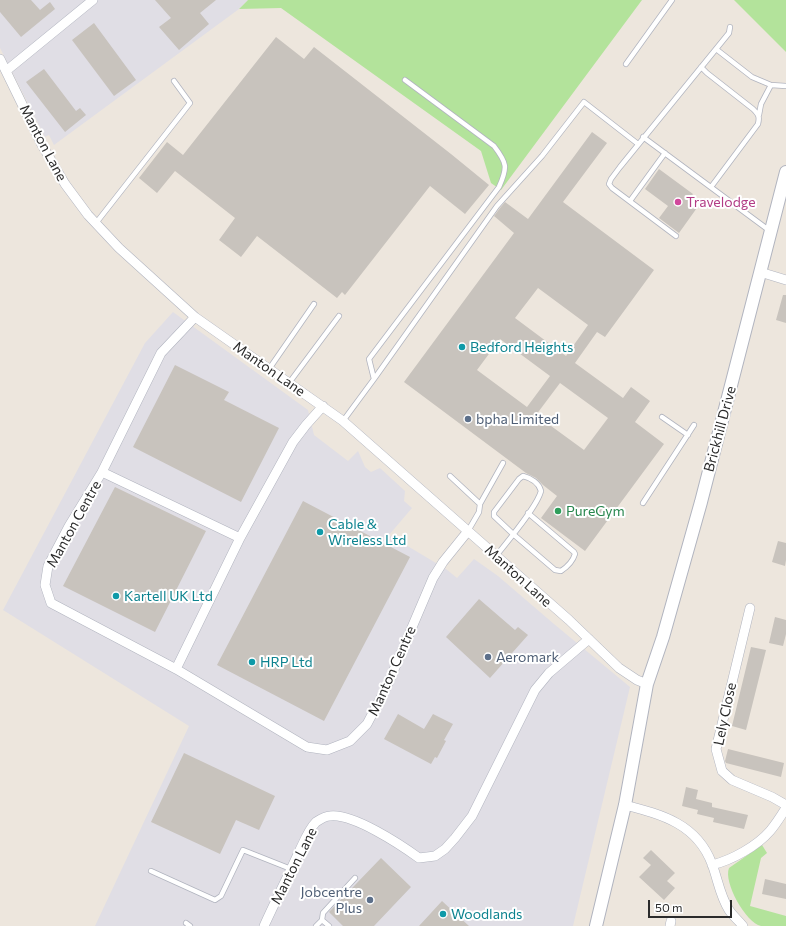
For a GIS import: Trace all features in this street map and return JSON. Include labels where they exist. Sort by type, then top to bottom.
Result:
[{"type":"street","points":[[6,71],[93,0]]},
{"type":"street","name":"Manton Lane","points":[[0,59],[42,145],[64,184],[119,248],[195,317],[344,421],[589,639],[619,668],[637,680],[647,684]]},
{"type":"street","name":"Brickhill Drive","points":[[647,684],[663,637],[701,502],[786,172]]},
{"type":"street","points":[[760,272],[786,280]]},
{"type":"street","name":"Manton Centre","points":[[195,317],[161,353],[102,472],[69,526],[48,566],[45,585],[51,602],[176,669],[307,747],[327,750],[350,741],[371,718],[387,686],[433,578],[443,562],[468,531]]},
{"type":"street","points":[[176,669],[240,538],[293,442],[323,406]]},
{"type":"street","name":"Manton Centre","points":[[102,472],[240,538]]},
{"type":"street","name":"Lely Close","points":[[750,608],[716,749],[722,771],[732,780],[772,797],[786,807]]},
{"type":"street","name":"Manton Lane","points":[[264,926],[282,885],[310,831],[316,822],[328,816],[342,816],[354,820],[399,843],[419,858],[435,856],[445,849],[456,838],[472,816],[536,690],[549,674],[589,639]]},
{"type":"street","points":[[596,926],[625,805],[647,684]]},
{"type":"street","points":[[625,805],[675,821],[701,843],[712,865],[720,892],[729,910],[743,926]]},
{"type":"street","points":[[712,865],[727,861],[765,836],[772,830],[786,807]]},
{"type":"lane","points":[[626,64],[672,0]]},
{"type":"lane","points":[[676,236],[612,188],[610,184],[611,180],[643,137],[716,49],[729,32],[730,27]]},
{"type":"lane","points":[[716,49],[752,77],[771,85],[786,86]]},
{"type":"lane","points":[[701,67],[707,74],[759,115]]},
{"type":"lane","points":[[374,378],[369,359],[499,187],[505,172],[504,158],[494,146],[406,80]]},
{"type":"lane","points":[[96,223],[190,103],[174,81]]},
{"type":"lane","points":[[711,187],[758,124],[761,104],[771,85]]},
{"type":"lane","points":[[344,421],[497,206],[542,156],[584,102],[638,144]]},
{"type":"lane","points":[[643,137],[770,231]]},
{"type":"lane","points":[[630,201],[665,154]]},
{"type":"lane","points":[[269,369],[314,304]]},
{"type":"lane","points":[[290,383],[339,316]]},
{"type":"lane","points":[[662,417],[688,435]]},
{"type":"lane","points":[[643,503],[694,425]]},
{"type":"lane","points":[[468,531],[479,512],[480,504],[503,463]]},
{"type":"lane","points":[[450,476],[480,504]]},
{"type":"lane","points":[[496,556],[513,534],[540,495],[541,491],[538,484],[529,477],[523,476],[519,479],[494,512],[494,516],[513,534],[555,570],[561,571],[574,558],[576,554],[574,552],[528,513]]},
{"type":"lane","points":[[151,871],[215,900],[221,896],[243,850],[291,869]]},
{"type":"lane","points":[[316,926],[322,920],[323,913],[355,878]]},
{"type":"lane","points":[[322,920],[329,926]]},
{"type":"shaded area","points":[[0,0],[248,0],[239,9],[54,145],[49,135],[45,137],[0,48]]},
{"type":"shaded area","points":[[173,312],[308,410],[314,435],[348,461],[358,451],[365,467],[371,472],[380,468],[405,491],[404,501],[412,508],[389,535],[446,569],[457,578],[474,559],[498,576],[630,687],[573,926],[95,926],[189,726],[3,610],[145,343]]},
{"type":"green space","points":[[248,0],[642,0],[501,190],[491,183],[481,151],[281,8],[239,9]]},
{"type":"green space","points":[[734,0],[786,0],[786,52]]},
{"type":"green space","points":[[762,845],[767,853],[761,858],[750,906],[786,916],[786,926],[761,926],[755,923],[749,918],[737,901],[729,883],[729,868]]},
{"type":"building","points":[[0,0],[31,0],[40,10],[50,2],[55,9],[21,37],[0,12]]},
{"type":"building","points":[[155,0],[216,0],[200,13],[209,24],[179,50],[159,27],[171,18]]},
{"type":"building","points":[[94,23],[136,80],[114,96],[72,40]]},
{"type":"building","points":[[276,37],[304,59],[314,47],[489,185],[465,214],[430,186],[345,295],[342,292],[337,298],[257,236],[241,257],[219,240],[235,218],[175,171],[157,193],[139,178],[167,142],[183,155]]},
{"type":"building","points":[[44,69],[76,111],[80,108],[86,115],[65,132],[26,82]]},
{"type":"building","name":"Bedford Heights","points":[[592,132],[607,143],[563,202],[654,270],[605,337],[597,332],[575,363],[623,398],[631,387],[650,401],[635,422],[664,444],[585,551],[541,518],[557,496],[536,478],[526,473],[404,382],[514,233],[494,216],[500,208],[505,202],[528,219]],"holes":[[[538,288],[588,325],[566,356],[515,318]],[[500,339],[550,376],[527,407],[477,370]],[[560,383],[608,418],[584,450],[536,415]]]},
{"type":"building","name":"Travelodge","points":[[659,169],[693,194],[690,198],[699,205],[679,233],[659,218],[668,206],[645,189]]},
{"type":"building","points":[[783,295],[786,295],[786,323],[776,320]]},
{"type":"building","points":[[175,365],[229,392],[224,400],[279,428],[241,502],[133,447]]},
{"type":"building","points":[[115,487],[206,531],[155,632],[63,586]]},
{"type":"building","points":[[303,501],[410,557],[324,721],[217,665]]},
{"type":"building","points":[[778,541],[786,543],[785,566],[772,562]]},
{"type":"building","name":"Aeromark","points":[[479,599],[515,630],[518,627],[528,635],[490,678],[446,637]]},
{"type":"building","points":[[775,617],[786,620],[786,634],[783,646],[769,643]]},
{"type":"building","points":[[751,647],[766,650],[746,730],[732,726]]},
{"type":"building","points":[[398,714],[424,729],[433,714],[453,724],[444,740],[446,741],[437,758],[435,757],[431,764],[384,739]]},
{"type":"building","points":[[728,749],[784,763],[781,777],[726,763],[725,761]]},
{"type":"building","points":[[184,753],[275,796],[259,830],[236,820],[220,854],[151,822]]},
{"type":"building","points":[[686,787],[698,790],[696,799],[712,803],[712,807],[748,815],[744,829],[713,822],[714,818],[697,814],[698,810],[682,806]]},
{"type":"building","points":[[651,850],[675,873],[667,881],[675,888],[664,900],[639,877],[651,865],[643,858]]},
{"type":"building","name":"Jobcentre Plus","points":[[381,858],[411,887],[374,926],[343,926],[329,912]]},
{"type":"building","points":[[765,879],[786,884],[786,899],[762,894]]},
{"type":"building","name":"Woodlands","points":[[442,901],[469,926],[419,926]]},
{"type":"place","name":"Travelodge","points":[[678,202]]},
{"type":"place","name":"Bedford Heights","points":[[462,347]]},
{"type":"place","name":"bpha Limited","points":[[468,419]]},
{"type":"place","name":"PureGym","points":[[558,511]]},
{"type":"place","name":"Cable & Wireless Ltd","points":[[320,532]]},
{"type":"place","name":"Kartell UK Ltd","points":[[116,596]]},
{"type":"place","name":"Aeromark","points":[[488,657]]},
{"type":"place","name":"HRP Ltd","points":[[252,662]]},
{"type":"place","name":"Jobcentre Plus","points":[[370,900]]},
{"type":"place","name":"Woodlands","points":[[443,914]]}]
